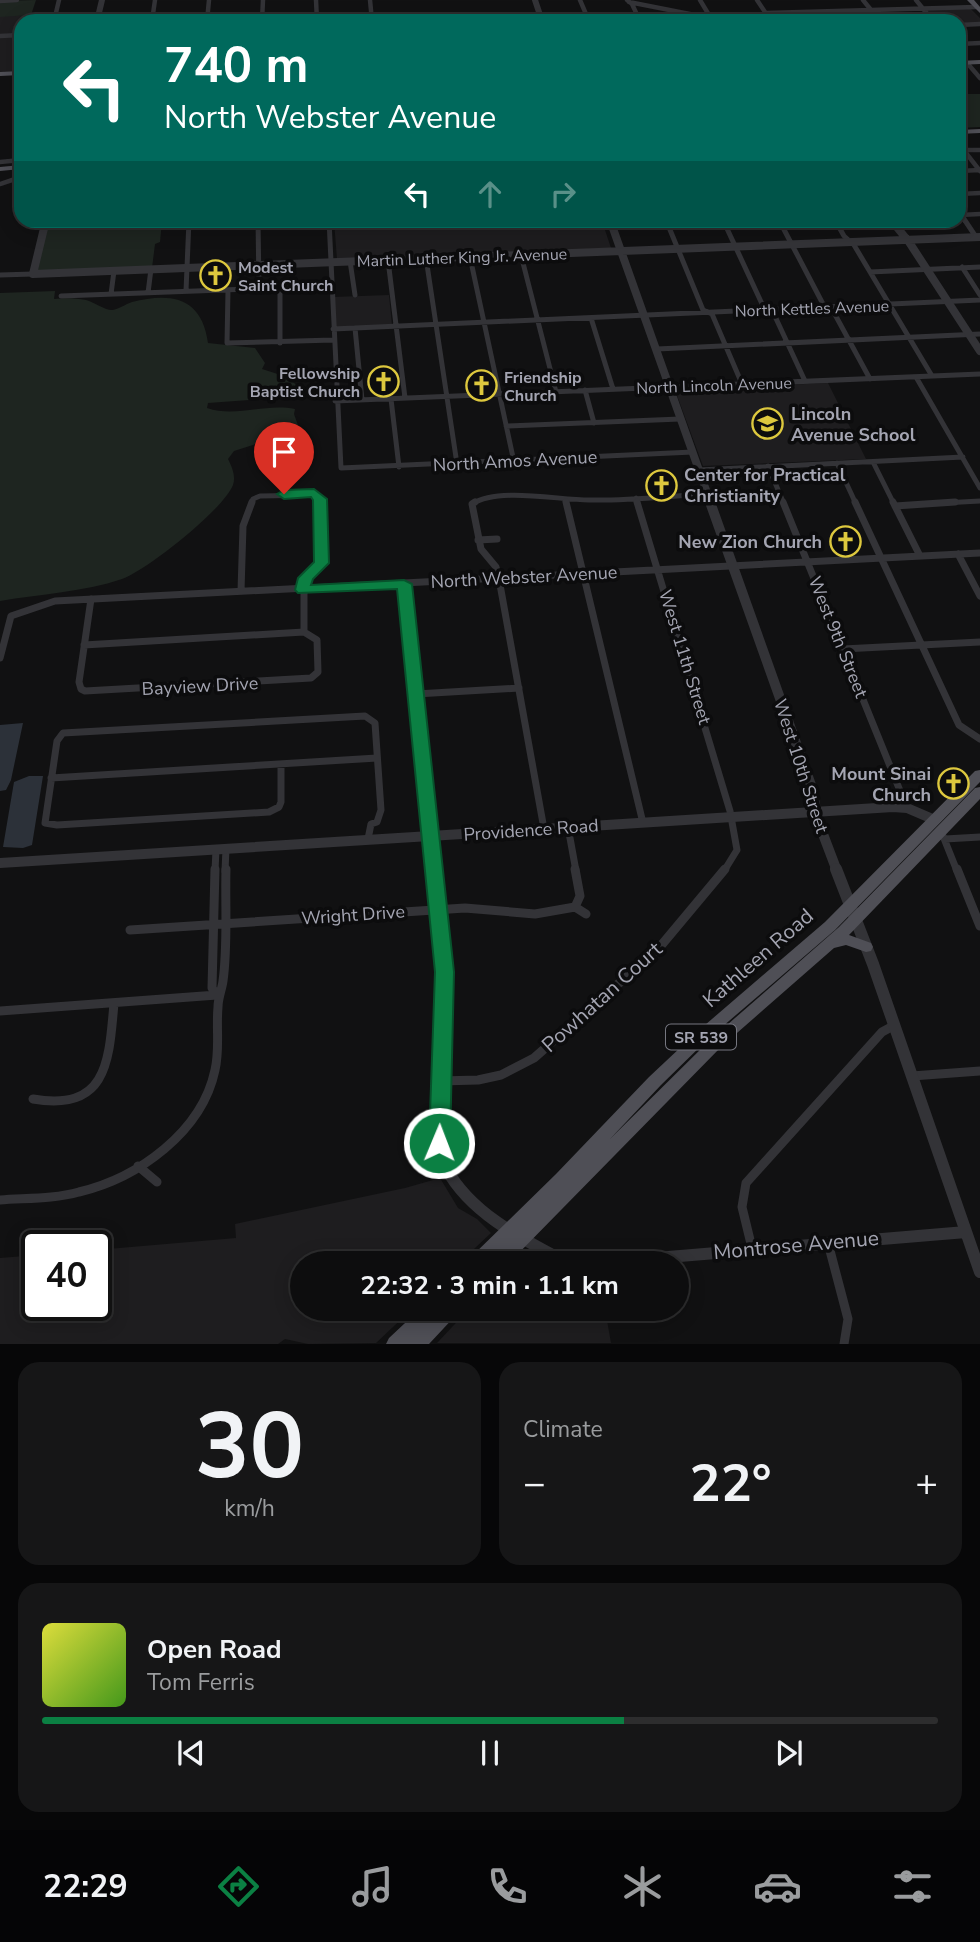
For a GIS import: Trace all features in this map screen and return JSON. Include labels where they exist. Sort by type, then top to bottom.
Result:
[{"type":"main road","points":[[968,64],[980,63]]},
{"type":"main road","name":"Kathleen Road","points":[[504,1251],[515,1234],[674,1063],[744,999],[852,913],[940,830],[973,790],[980,774]]},
{"type":"main road","name":"Kathleen Road","points":[[492,1251],[515,1234],[706,1052],[831,944],[852,913]]},
{"type":"main road","points":[[831,944],[846,939],[866,947]]},
{"type":"main road","points":[[395,1343],[419,1321]]},
{"type":"main road","points":[[417,1343],[439,1321]]},
{"type":"street","points":[[0,1],[17,0]]},
{"type":"street","points":[[757,0],[766,13],[977,4]]},
{"type":"street","points":[[863,0],[874,14]]},
{"type":"street","points":[[916,0],[927,14]]},
{"type":"street","points":[[629,1],[688,14]]},
{"type":"street","points":[[968,64],[980,78]]},
{"type":"street","points":[[966,152],[980,170]]},
{"type":"street","points":[[966,221],[978,236]]},
{"type":"street","points":[[33,274],[44,228]]},
{"type":"street","points":[[186,291],[187,268],[184,265],[188,228]]},
{"type":"street","points":[[258,228],[259,288]]},
{"type":"street","points":[[328,228],[335,401]]},
{"type":"street","name":"West 10th Street","points":[[613,228],[980,1272]]},
{"type":"street","points":[[669,228],[703,310],[712,314],[743,384]]},
{"type":"street","points":[[727,228],[763,306],[773,312],[805,381]]},
{"type":"street","points":[[783,228],[823,304],[832,309],[870,380]]},
{"type":"street","points":[[841,228],[932,376]]},
{"type":"street","points":[[897,228],[980,351]]},
{"type":"street","name":"Martin Luther King Jr. Avenue","points":[[0,275],[978,236]]},
{"type":"street","points":[[521,255],[556,392]]},
{"type":"street","points":[[470,257],[514,461]]},
{"type":"street","points":[[426,258],[457,464]]},
{"type":"street","points":[[388,260],[405,398]]},
{"type":"street","points":[[349,261],[355,295]]},
{"type":"street","points":[[962,267],[980,297]]},
{"type":"street","points":[[870,272],[980,267]]},
{"type":"street","points":[[148,293],[151,269]]},
{"type":"street","points":[[111,294],[114,271]]},
{"type":"street","points":[[61,296],[330,286]]},
{"type":"street","points":[[280,287],[280,342]]},
{"type":"street","points":[[228,289],[225,342],[229,344],[333,340]]},
{"type":"street","name":"North Kettles Avenue","points":[[332,330],[890,304],[980,297]]},
{"type":"street","points":[[591,318],[613,389]]},
{"type":"street","points":[[355,328],[362,400]]},
{"type":"street","points":[[657,349],[980,334]]},
{"type":"street","name":"North Lincoln Avenue","points":[[335,401],[980,374]]},
{"type":"street","points":[[916,377],[980,488]]},
{"type":"street","points":[[585,390],[594,423]]},
{"type":"street","points":[[391,399],[399,467]]},
{"type":"street","name":"North Amos Avenue","points":[[335,401],[339,465],[347,469],[693,452]]},
{"type":"street","points":[[506,426],[681,419]]},
{"type":"street","points":[[699,470],[962,457]]},
{"type":"street","points":[[873,462],[920,556]]},
{"type":"street","points":[[837,463],[959,725],[980,740]]},
{"type":"street","name":"West 9th Street","points":[[768,467],[907,808]]},
{"type":"street","points":[[241,591],[243,526],[253,499],[260,496],[314,493],[320,499],[322,563],[306,578],[303,590]]},
{"type":"street","points":[[544,829],[499,579],[496,567],[481,549],[472,504],[482,498],[530,496],[565,500],[707,494]]},
{"type":"street","name":"West 11th Street","points":[[636,498],[731,818]]},
{"type":"street","points":[[565,500],[643,823]]},
{"type":"street","points":[[895,506],[980,502]]},
{"type":"street","points":[[478,540],[497,539]]},
{"type":"street","name":"North Webster Avenue","points":[[0,658],[8,620],[16,612],[55,601],[980,553]]},
{"type":"street","points":[[958,554],[980,596]]},
{"type":"street","points":[[404,584],[444,972],[439,1136],[443,1165],[463,1194],[515,1234],[546,1251]]},
{"type":"street","name":"Bayview Drive","points":[[91,600],[79,686],[85,691],[304,679],[315,676],[319,668],[317,640],[304,632],[303,590]]},
{"type":"street","points":[[84,646],[304,632]]},
{"type":"street","points":[[843,649],[980,642]]},
{"type":"street","points":[[416,694],[519,688]]},
{"type":"street","points":[[281,764],[281,802],[274,811],[46,824],[51,778],[60,734],[359,715],[370,717],[374,723],[381,810],[377,822]]},
{"type":"street","points":[[51,778],[377,758]]},
{"type":"street","name":"Providence Road","points":[[0,863],[907,808],[940,830]]},
{"type":"street","name":"Powhatan Court","points":[[440,1081],[488,1080],[521,1068],[648,960],[736,856],[737,845],[731,818]]},
{"type":"street","points":[[377,822],[381,826],[383,839]]},
{"type":"street","points":[[368,839],[371,824],[377,822]]},
{"type":"street","points":[[568,827],[580,896],[575,907],[586,914]]},
{"type":"street","points":[[940,830],[980,837]]},
{"type":"street","points":[[940,830],[980,926]]},
{"type":"street","points":[[0,1200],[83,1191],[115,1179],[138,1166],[182,1130],[206,1098],[216,1070],[217,995],[223,981],[225,923],[221,849]]},
{"type":"street","points":[[217,995],[212,988],[214,924],[221,849]]},
{"type":"street","name":"Wright Drive","points":[[130,930],[465,908],[516,914],[561,912],[575,907]]},
{"type":"street","points":[[0,1011],[217,995]]},
{"type":"street","points":[[33,1099],[66,1103],[99,1080],[108,1060],[114,1003]]},
{"type":"street","points":[[752,1248],[741,1206],[740,1195],[746,1183],[882,1032],[895,1025]]},
{"type":"street","points":[[912,1076],[980,1071]]},
{"type":"street","points":[[138,1166],[157,1182]]},
{"type":"street","name":"Montrose Avenue","points":[[689,1254],[966,1231]]},
{"type":"street","points":[[828,1243],[848,1320],[844,1343]]},
{"type":"shaded area","points":[[36,0],[31,14],[0,17],[0,1]]},
{"type":"shaded area","points":[[970,8],[980,18],[980,24],[966,23],[966,14],[930,14],[925,9]]},
{"type":"shaded area","points":[[14,15],[14,35],[0,35],[0,16]]},
{"type":"shaded area","points":[[0,36],[14,36],[14,73],[0,73]]},
{"type":"shaded area","points":[[966,94],[980,94],[980,127],[966,128]]},
{"type":"shaded area","points":[[47,228],[161,228],[160,242],[155,244],[152,268],[36,272]]},
{"type":"shaded area","points":[[335,228],[604,228],[611,248],[337,259]]},
{"type":"shaded area","points":[[55,291],[54,299],[86,300],[112,310],[132,302],[159,298],[172,298],[192,307],[205,328],[208,343],[255,348],[265,363],[262,369],[287,377],[301,389],[300,393],[288,397],[208,403],[207,408],[229,412],[295,409],[299,428],[294,439],[256,444],[234,451],[228,459],[234,482],[226,496],[183,538],[134,573],[93,587],[0,601],[0,293]]},
{"type":"shaded area","points":[[389,295],[392,325],[335,328],[333,297]]},
{"type":"shaded area","name":"Lincoln Avenue School","points":[[828,383],[866,459],[703,466],[675,390]]},
{"type":"shaded area","points":[[23,723],[11,780],[6,790],[0,791],[0,725]]},
{"type":"shaded area","points":[[29,776],[43,776],[32,845],[23,848],[3,847],[14,782]]},
{"type":"shaded area","points":[[440,1178],[458,1208],[477,1219],[491,1233],[472,1251],[290,1251],[290,1321],[399,1321],[376,1343],[308,1344],[285,1339],[278,1344],[0,1344],[0,1258],[21,1256],[21,1321],[112,1321],[112,1249],[236,1238],[235,1224]]},
{"type":"shaded area","points":[[458,1321],[607,1321],[611,1343],[437,1343]]},
{"type":"place","name":"Modest Saint Church","points":[[215,276]]},
{"type":"place","name":"Fellowship Baptist Church","points":[[383,382]]},
{"type":"place","name":"Friendship Church","points":[[481,386]]},
{"type":"place","name":"Lincoln Avenue School","points":[[768,424]]},
{"type":"place","name":"Center for Practical Christianity","points":[[661,485]]},
{"type":"place","name":"New Zion Church","points":[[845,542]]},
{"type":"place","name":"Mount Sinai Church","points":[[954,784]]},
{"type":"route","points":[[284,494],[314,493],[319,495],[320,499],[322,563],[306,578],[303,590],[404,584],[444,972],[439,1143]]}]
